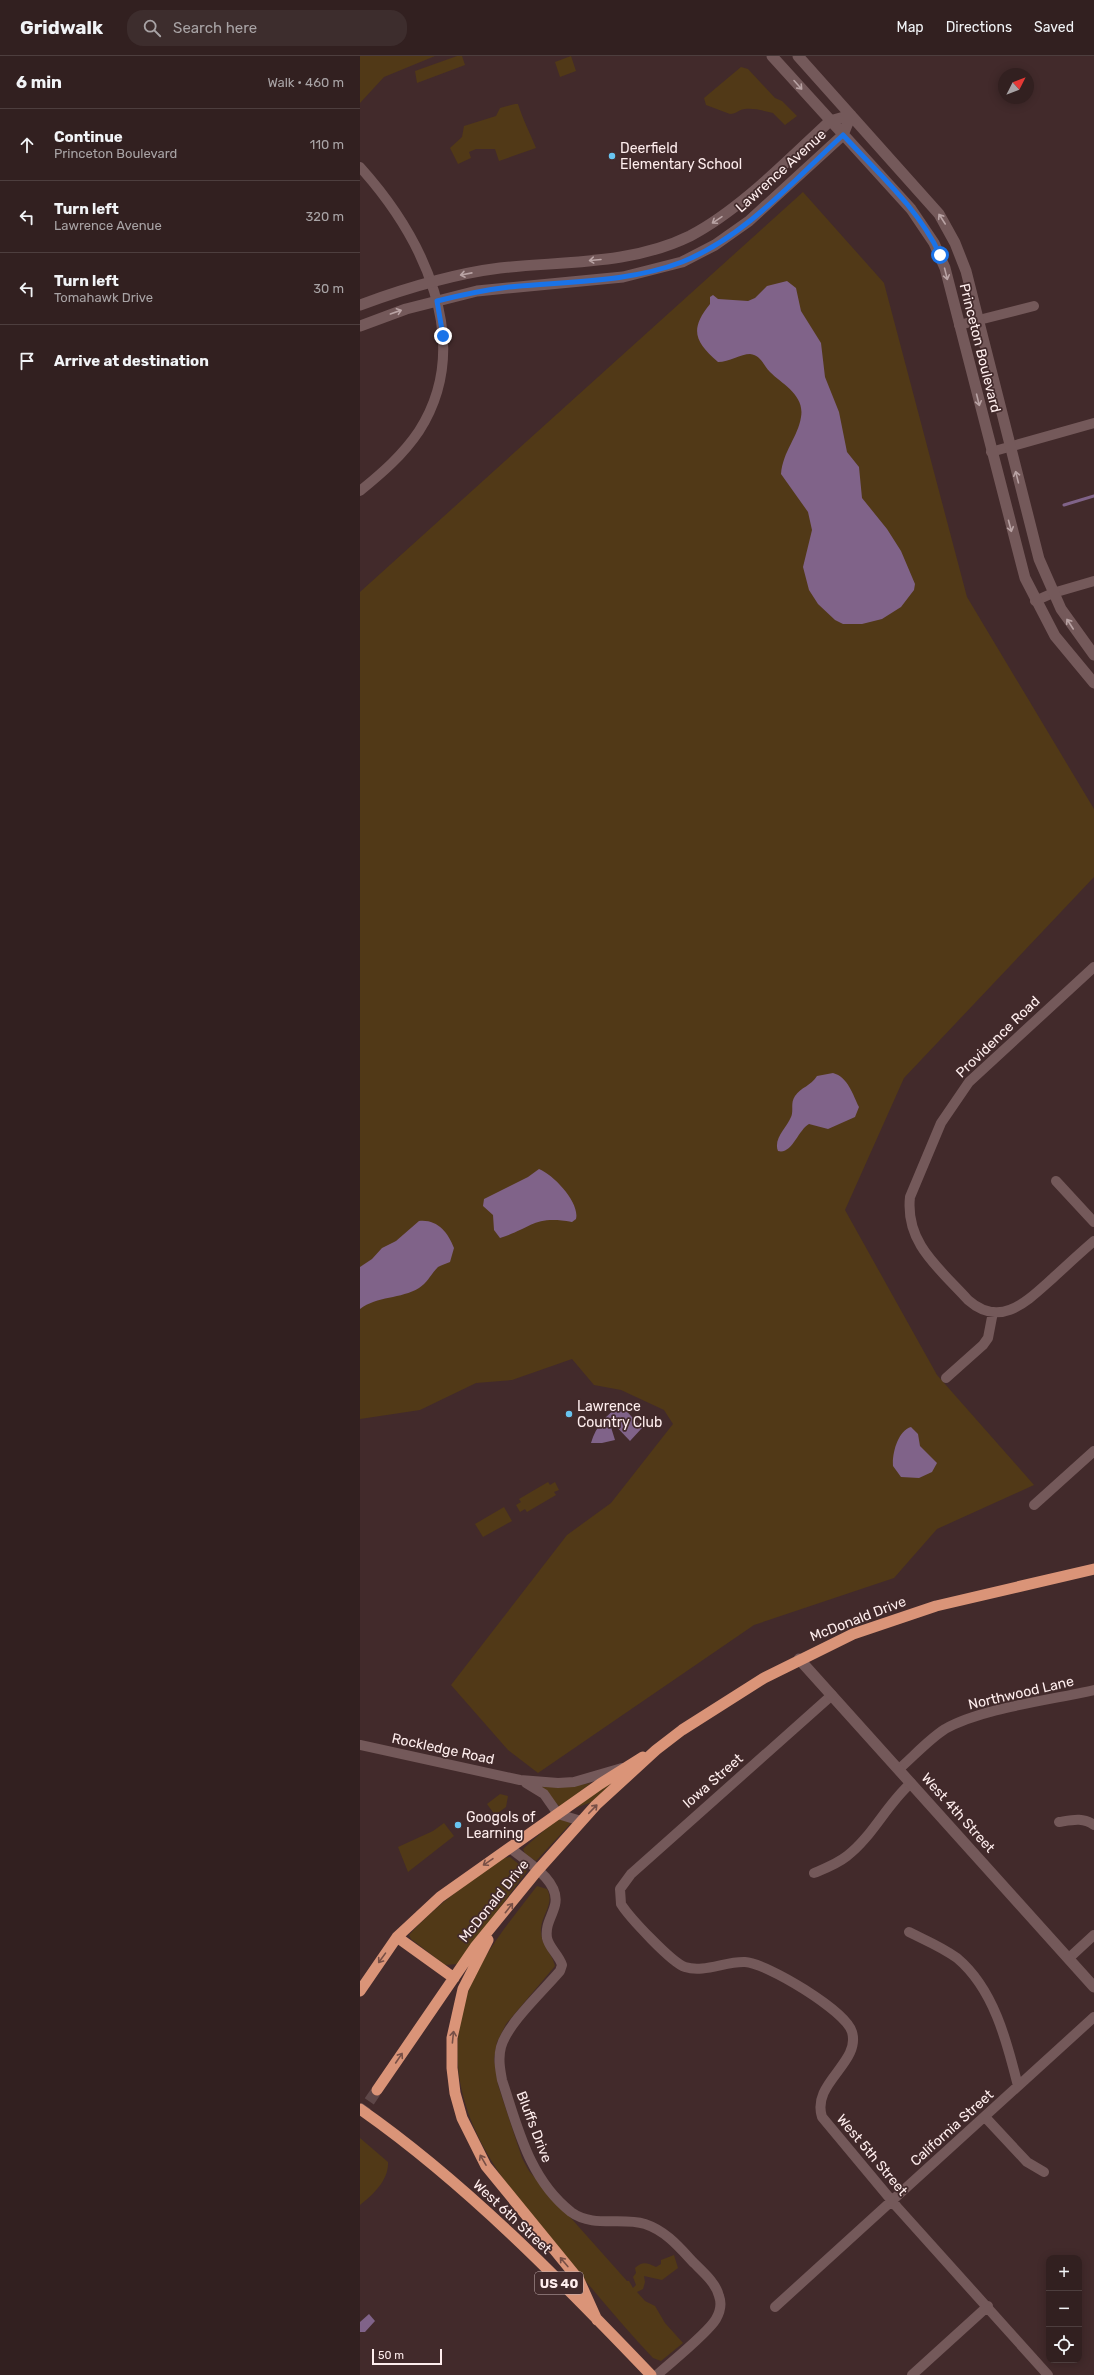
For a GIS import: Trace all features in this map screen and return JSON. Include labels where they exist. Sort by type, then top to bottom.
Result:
[{"type":"highway","name":"McDonald Drive","points":[[360,1990],[397,1937],[440,1897],[624,1768],[656,1750],[724,1701],[799,1659],[853,1634],[931,1607],[996,1590],[1094,1569]]},
{"type":"highway","name":"McDonald Drive","points":[[377,2090],[475,1948],[498,1922],[537,1871],[582,1821],[656,1750]]},
{"type":"highway","points":[[498,1922],[472,1968],[456,2015],[452,2038],[452,2068],[455,2093],[468,2133],[486,2166],[580,2280],[597,2320]]},
{"type":"highway","points":[[397,1937],[454,1978]]},
{"type":"highway","name":"West 6th Street","points":[[360,2109],[425,2159],[490,2216],[651,2375]]},
{"type":"street","name":"Princeton Boulevard","points":[[772,56],[925,228],[944,268],[1018,554],[1035,601],[1059,642],[1094,683]]},
{"type":"street","name":"Princeton Boulevard","points":[[798,56],[929,201],[947,227],[962,258],[1032,539],[1053,593],[1072,627],[1094,655]]},
{"type":"street","name":"Lawrence Avenue","points":[[360,305],[432,281],[500,268],[611,259],[653,250],[671,244],[690,236],[723,216],[830,121],[851,115]]},
{"type":"street","name":"Lawrence Avenue","points":[[360,326],[406,309],[478,291],[623,277],[682,262],[715,245],[749,221],[843,135],[851,115]]},
{"type":"street","points":[[360,167],[399,217],[422,258],[432,281],[437,301],[442,325],[443,353],[439,382],[432,403],[418,431],[392,464],[360,492]]},
{"type":"street","points":[[959,325],[1034,306]]},
{"type":"street","points":[[991,452],[1094,423]]},
{"type":"street","points":[[1035,601],[1053,593],[1094,581]]},
{"type":"street","name":"Providence Road","points":[[994,1312],[982,1309],[971,1303],[924,1250],[911,1226],[909,1209],[910,1197],[940,1123],[968,1082],[1094,967]]},
{"type":"street","points":[[1056,1181],[1094,1222]]},
{"type":"street","points":[[946,1378],[983,1345],[988,1338],[994,1312],[1010,1311],[1029,1300],[1094,1241]]},
{"type":"street","points":[[1034,1506],[1094,1451]]},
{"type":"street","name":"West 4th Street","points":[[799,1659],[1094,1987]]},
{"type":"street","name":"Northwood Lane","points":[[899,1769],[935,1736],[955,1724],[984,1714],[1094,1690]]},
{"type":"street","name":"Iowa Street","points":[[619,1893],[625,1880],[666,1841],[832,1695]]},
{"type":"street","name":"Rockledge Road","points":[[360,1745],[520,1780]]},
{"type":"street","points":[[520,1780],[558,1783],[574,1782],[624,1768]]},
{"type":"street","points":[[520,1780],[544,1794],[558,1814],[582,1821]]},
{"type":"street","points":[[814,1873],[832,1866],[848,1856],[858,1846],[895,1797],[911,1783]]},
{"type":"street","points":[[1060,1822],[1079,1819],[1088,1821],[1094,1825]]},
{"type":"street","name":"Bluffs Drive","points":[[510,1848],[550,1883],[555,1893],[556,1901],[547,1926],[547,1933],[548,1940],[562,1965],[560,1971],[504,2038],[500,2057],[502,2080],[529,2161],[540,2178],[571,2212],[588,2220],[643,2224],[664,2232],[717,2290],[720,2311],[714,2324],[657,2375]]},
{"type":"street","name":"West 5th Street","points":[[619,1893],[621,1904],[625,1910],[680,1965],[698,1968],[729,1962],[758,1964],[776,1972],[843,2017],[852,2032],[852,2047],[823,2092],[820,2105],[821,2112],[828,2125],[893,2201],[1048,2375]]},
{"type":"street","points":[[909,1932],[956,1958],[974,1976],[1000,2024],[1018,2086]]},
{"type":"street","points":[[1069,1958],[1094,1935]]},
{"type":"street","name":"California Street","points":[[775,2307],[1094,2017]]},
{"type":"street","points":[[985,2117],[1027,2162],[1044,2172]]},
{"type":"street","points":[[912,2375],[988,2306]]},
{"type":"shaded area","points":[[360,56],[435,56],[384,77],[360,103]]},
{"type":"shaded area","points":[[457,56],[462,56],[465,65],[417,83],[415,71]]},
{"type":"shaded area","points":[[571,56],[576,71],[560,77],[555,62]]},
{"type":"shaded area","points":[[741,67],[748,69],[775,98],[782,101],[797,116],[785,125],[773,113],[743,109],[730,114],[706,105],[704,98]]},
{"type":"shaded area","points":[[518,104],[536,148],[499,161],[495,149],[476,149],[469,152],[471,158],[458,164],[450,148],[462,137],[464,126],[496,116],[500,108]]},
{"type":"shaded area","name":"Lawrence Country Club","points":[[803,192],[884,283],[967,597],[1094,809],[1094,877],[904,1078],[845,1210],[937,1375],[1034,1485],[937,1529],[894,1578],[754,1625],[538,1773],[508,1750],[451,1685],[567,1535],[611,1503],[673,1424],[664,1410],[621,1390],[594,1385],[572,1359],[512,1380],[476,1383],[420,1410],[360,1419],[360,592]]},
{"type":"shaded area","points":[[787,281],[796,288],[801,311],[821,343],[825,377],[839,412],[847,452],[859,467],[862,498],[887,529],[901,551],[915,584],[914,590],[901,607],[882,619],[862,624],[843,624],[835,620],[818,604],[809,590],[803,567],[812,530],[808,512],[781,474],[787,451],[797,431],[801,417],[800,402],[792,391],[770,372],[757,356],[746,354],[726,361],[718,362],[704,348],[698,335],[697,329],[699,321],[710,304],[710,297],[713,295],[718,299],[748,301],[755,298],[767,286]]},
{"type":"shaded area","points":[[833,1073],[843,1078],[852,1092],[859,1107],[855,1117],[828,1129],[809,1124],[801,1131],[791,1146],[783,1151],[778,1151],[777,1142],[791,1117],[795,1096],[817,1076]]},
{"type":"shaded area","points":[[539,1169],[552,1177],[565,1190],[574,1205],[576,1219],[572,1222],[559,1220],[541,1221],[500,1238],[494,1230],[493,1215],[483,1206],[484,1199],[528,1177]]},
{"type":"shaded area","points":[[419,1221],[436,1224],[449,1237],[454,1248],[450,1262],[438,1267],[425,1283],[412,1292],[374,1302],[360,1309],[360,1267],[372,1259],[382,1248],[396,1241]]},
{"type":"shaded area","points":[[620,1404],[642,1428],[630,1441],[611,1421],[610,1424],[615,1440],[602,1443],[591,1443],[599,1426]]},
{"type":"shaded area","points":[[911,1427],[918,1434],[920,1446],[937,1463],[932,1472],[919,1478],[901,1477],[893,1466],[895,1449],[899,1438],[906,1429]]},
{"type":"shaded area","points":[[548,1482],[550,1485],[555,1482],[559,1490],[554,1492],[556,1495],[527,1512],[525,1509],[520,1512],[516,1505],[521,1502],[519,1499]]},
{"type":"shaded area","points":[[504,1507],[512,1521],[483,1537],[475,1524]]},
{"type":"shaded area","points":[[622,1774],[592,1802],[575,1808]]},
{"type":"shaded area","points":[[591,1783],[560,1807],[540,1786],[573,1786]]},
{"type":"shaded area","points":[[500,1794],[508,1796],[506,1807],[495,1815],[487,1804]]},
{"type":"shaded area","points":[[558,1818],[571,1823],[536,1861],[525,1854],[523,1849]]},
{"type":"shaded area","points":[[444,1823],[454,1836],[408,1872],[398,1847],[433,1831]]},
{"type":"shaded area","points":[[510,1857],[527,1871],[458,1964],[445,1965],[411,1939],[409,1935],[442,1903],[466,1884],[504,1858]]},
{"type":"shaded area","points":[[537,1886],[547,1889],[549,1894],[549,1904],[542,1923],[541,1934],[542,1940],[555,1966],[506,2024],[497,2042],[494,2059],[498,2085],[522,2158],[529,2171],[627,2281],[629,2281],[633,2288],[636,2285],[633,2277],[636,2273],[635,2268],[640,2264],[645,2263],[656,2267],[661,2264],[661,2260],[674,2255],[678,2268],[662,2280],[644,2276],[645,2282],[643,2289],[637,2292],[645,2301],[655,2306],[665,2323],[683,2343],[661,2361],[653,2358],[630,2333],[517,2198],[496,2168],[478,2137],[465,2104],[458,2070],[458,2034],[467,1995],[488,1952]]},
{"type":"shaded area","points":[[360,2138],[388,2162],[388,2169],[383,2181],[375,2192],[360,2205]]},
{"type":"shaded area","points":[[369,2314],[375,2321],[365,2332],[360,2332],[360,2322]]},
{"type":"waterway","points":[[1064,505],[1094,496]]},
{"type":"tunnel","points":[[360,2115],[377,2090]]},
{"type":"place","name":"Deerfield Elementary School","points":[[612,156]]},
{"type":"place","name":"Lawrence Country Club","points":[[569,1414]]},
{"type":"place","name":"Googols of Learning","points":[[458,1825]]},
{"type":"route","points":[[443,336],[437,301],[478,291],[508,287],[623,277],[640,274],[682,262],[697,255],[732,234],[749,221],[843,135],[911,210],[925,228],[940,255]]}]
